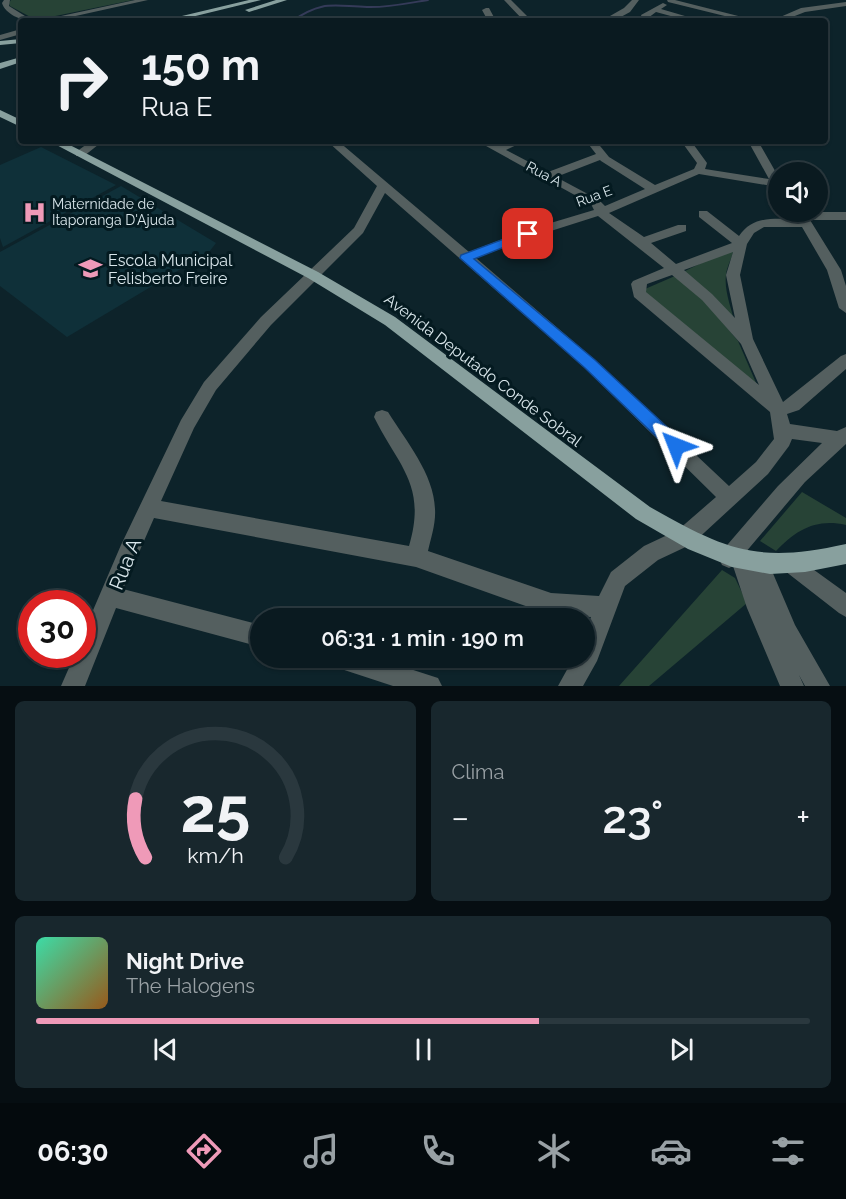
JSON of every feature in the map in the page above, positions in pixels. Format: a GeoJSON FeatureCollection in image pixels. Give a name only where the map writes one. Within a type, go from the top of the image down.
{"type":"FeatureCollection","features":[{"type":"Feature","properties":{"kind":"main road"},"geometry":{"type":"LineString","coordinates":[[178,18],[258,0]]}},
{"type":"Feature","properties":{"kind":"main road"},"geometry":{"type":"LineString","coordinates":[[211,18],[284,0]]}},
{"type":"Feature","properties":{"kind":"main road"},"geometry":{"type":"LineString","coordinates":[[0,43],[18,41]]}},
{"type":"Feature","properties":{"kind":"main road"},"geometry":{"type":"LineString","coordinates":[[0,66],[18,60]]}},
{"type":"Feature","properties":{"kind":"main road"},"geometry":{"type":"LineString","coordinates":[[0,113],[18,122]]}},
{"type":"Feature","properties":{"kind":"main road","name":"Avenida Deputado Conde Sobral"},"geometry":{"type":"LineString","coordinates":[[60,144],[313,275],[390,321],[643,513],[685,537],[744,561]]}},
{"type":"Feature","properties":{"kind":"main road"},"geometry":{"type":"LineString","coordinates":[[744,561],[792,564],[846,554]]}},
{"type":"Feature","properties":{"kind":"street"},"geometry":{"type":"LineString","coordinates":[[7,0],[4,4],[24,18]]}},
{"type":"Feature","properties":{"kind":"street"},"geometry":{"type":"LineString","coordinates":[[56,18],[142,0]]}},
{"type":"Feature","properties":{"kind":"street"},"geometry":{"type":"LineString","coordinates":[[507,0],[525,18]]}},
{"type":"Feature","properties":{"kind":"street"},"geometry":{"type":"LineString","coordinates":[[613,18],[625,12],[636,0]]}},
{"type":"Feature","properties":{"kind":"street"},"geometry":{"type":"LineString","coordinates":[[647,18],[670,0],[742,18]]}},
{"type":"Feature","properties":{"kind":"street"},"geometry":{"type":"LineString","coordinates":[[783,18],[804,10],[846,4]]}},
{"type":"Feature","properties":{"kind":"street"},"geometry":{"type":"LineString","coordinates":[[486,10],[490,18]]}},
{"type":"Feature","properties":{"kind":"street"},"geometry":{"type":"LineString","coordinates":[[655,10],[686,18]]}},
{"type":"Feature","properties":{"kind":"street"},"geometry":{"type":"LineString","coordinates":[[9,18],[18,15]]}},
{"type":"Feature","properties":{"kind":"street"},"geometry":{"type":"LineString","coordinates":[[0,38],[18,33]]}},
{"type":"Feature","properties":{"kind":"street"},"geometry":{"type":"LineString","coordinates":[[80,154],[94,144]]}},
{"type":"Feature","properties":{"kind":"street"},"geometry":{"type":"LineString","coordinates":[[335,144],[598,371],[729,498]]}},
{"type":"Feature","properties":{"kind":"street","name":"Rua A"},"geometry":{"type":"LineString","coordinates":[[488,144],[595,202],[600,207],[600,212],[642,242],[707,297],[747,341]]}},
{"type":"Feature","properties":{"kind":"street"},"geometry":{"type":"LineString","coordinates":[[498,149],[512,144]]}},
{"type":"Feature","properties":{"kind":"street"},"geometry":{"type":"LineString","coordinates":[[593,144],[602,155],[652,188]]}},
{"type":"Feature","properties":{"kind":"street"},"geometry":{"type":"LineString","coordinates":[[688,144],[702,163],[698,171],[768,182]]}},
{"type":"Feature","properties":{"kind":"street"},"geometry":{"type":"LineString","coordinates":[[754,144],[768,169]]}},
{"type":"Feature","properties":{"kind":"street"},"geometry":{"type":"LineString","coordinates":[[548,176],[602,155]]}},
{"type":"Feature","properties":{"kind":"street","name":"Rua E"},"geometry":{"type":"LineString","coordinates":[[465,258],[528,234],[600,212],[652,188],[698,171]]}},
{"type":"Feature","properties":{"kind":"street","name":"Rua A"},"geometry":{"type":"LineString","coordinates":[[73,686],[112,596],[128,552],[187,425],[210,386],[266,321],[359,230],[383,186]]}},
{"type":"Feature","properties":{"kind":"street"},"geometry":{"type":"LineString","coordinates":[[703,214],[741,244]]}},
{"type":"Feature","properties":{"kind":"street"},"geometry":{"type":"LineString","coordinates":[[828,216],[846,216]]}},
{"type":"Feature","properties":{"kind":"street"},"geometry":{"type":"LineString","coordinates":[[570,686],[589,653],[605,607],[618,579],[651,553],[685,537],[773,456],[783,441],[778,410],[747,341],[733,275],[741,244],[749,231],[761,224],[773,222]]}},
{"type":"Feature","properties":{"kind":"street"},"geometry":{"type":"LineString","coordinates":[[805,222],[834,270],[846,308]]}},
{"type":"Feature","properties":{"kind":"street"},"geometry":{"type":"LineString","coordinates":[[642,242],[682,228]]}},
{"type":"Feature","properties":{"kind":"street"},"geometry":{"type":"LineString","coordinates":[[741,244],[642,281],[638,284],[639,294],[778,410]]}},
{"type":"Feature","properties":{"kind":"street"},"geometry":{"type":"LineString","coordinates":[[778,410],[793,405],[846,360]]}},
{"type":"Feature","properties":{"kind":"street"},"geometry":{"type":"LineString","coordinates":[[382,417],[417,478],[424,495],[425,518],[416,556]]}},
{"type":"Feature","properties":{"kind":"street"},"geometry":{"type":"LineString","coordinates":[[783,430],[842,436]]}},
{"type":"Feature","properties":{"kind":"street"},"geometry":{"type":"LineString","coordinates":[[792,686],[758,608],[744,561],[765,515],[842,436]]}},
{"type":"Feature","properties":{"kind":"street"},"geometry":{"type":"LineString","coordinates":[[149,508],[416,556],[551,604],[605,607]]}},
{"type":"Feature","properties":{"kind":"street"},"geometry":{"type":"LineString","coordinates":[[744,561],[818,686]]}},
{"type":"Feature","properties":{"kind":"street"},"geometry":{"type":"LineString","coordinates":[[792,564],[846,606]]}},
{"type":"Feature","properties":{"kind":"street"},"geometry":{"type":"LineString","coordinates":[[112,596],[250,633]]}},
{"type":"Feature","properties":{"kind":"street"},"geometry":{"type":"LineString","coordinates":[[372,668],[430,686]]}},
{"type":"Feature","properties":{"kind":"shaded area","name":"Maternidade de Itaporanga D'Ajuda"},"geometry":{"type":"Polygon","coordinates":[[[41,147],[116,185],[3,247],[0,238],[0,165],[41,147]]]}},
{"type":"Feature","properties":{"kind":"shaded area","name":"Escola Municipal Felisberto Freire"},"geometry":{"type":"Polygon","coordinates":[[[121,186],[216,243],[209,252],[67,337],[0,286],[0,252],[121,186]]]}},
{"type":"Feature","properties":{"kind":"green space"},"geometry":{"type":"Polygon","coordinates":[[[11,0],[133,0],[46,18],[32,18],[10,6],[11,0]]]}},
{"type":"Feature","properties":{"kind":"green space"},"geometry":{"type":"Polygon","coordinates":[[[734,247],[727,271],[726,287],[735,323],[683,272],[734,247]]]}},
{"type":"Feature","properties":{"kind":"green space"},"geometry":{"type":"Polygon","coordinates":[[[675,276],[704,300],[738,341],[760,392],[647,297],[645,289],[675,276]]]}},
{"type":"Feature","properties":{"kind":"green space"},"geometry":{"type":"Polygon","coordinates":[[[802,492],[846,518],[846,525],[825,523],[807,528],[791,537],[776,551],[760,541],[802,492]]]}},
{"type":"Feature","properties":{"kind":"green space"},"geometry":{"type":"Polygon","coordinates":[[[722,570],[735,578],[747,603],[649,686],[619,686],[722,570]]]}},
{"type":"Feature","properties":{"kind":"waterway"},"geometry":{"type":"LineString","coordinates":[[297,18],[320,7],[336,5],[382,7],[428,0]]}},
{"type":"Feature","properties":{"kind":"place","name":"Maternidade de Itaporanga D'Ajuda"},"geometry":{"type":"Point","coordinates":[34,212]}},
{"type":"Feature","properties":{"kind":"place","name":"Escola Municipal Felisberto Freire"},"geometry":{"type":"Point","coordinates":[90,269]}},
{"type":"Feature","properties":{"kind":"route"},"geometry":{"type":"LineString","coordinates":[[528,234],[465,258],[590,364],[676,446]]}}]}
